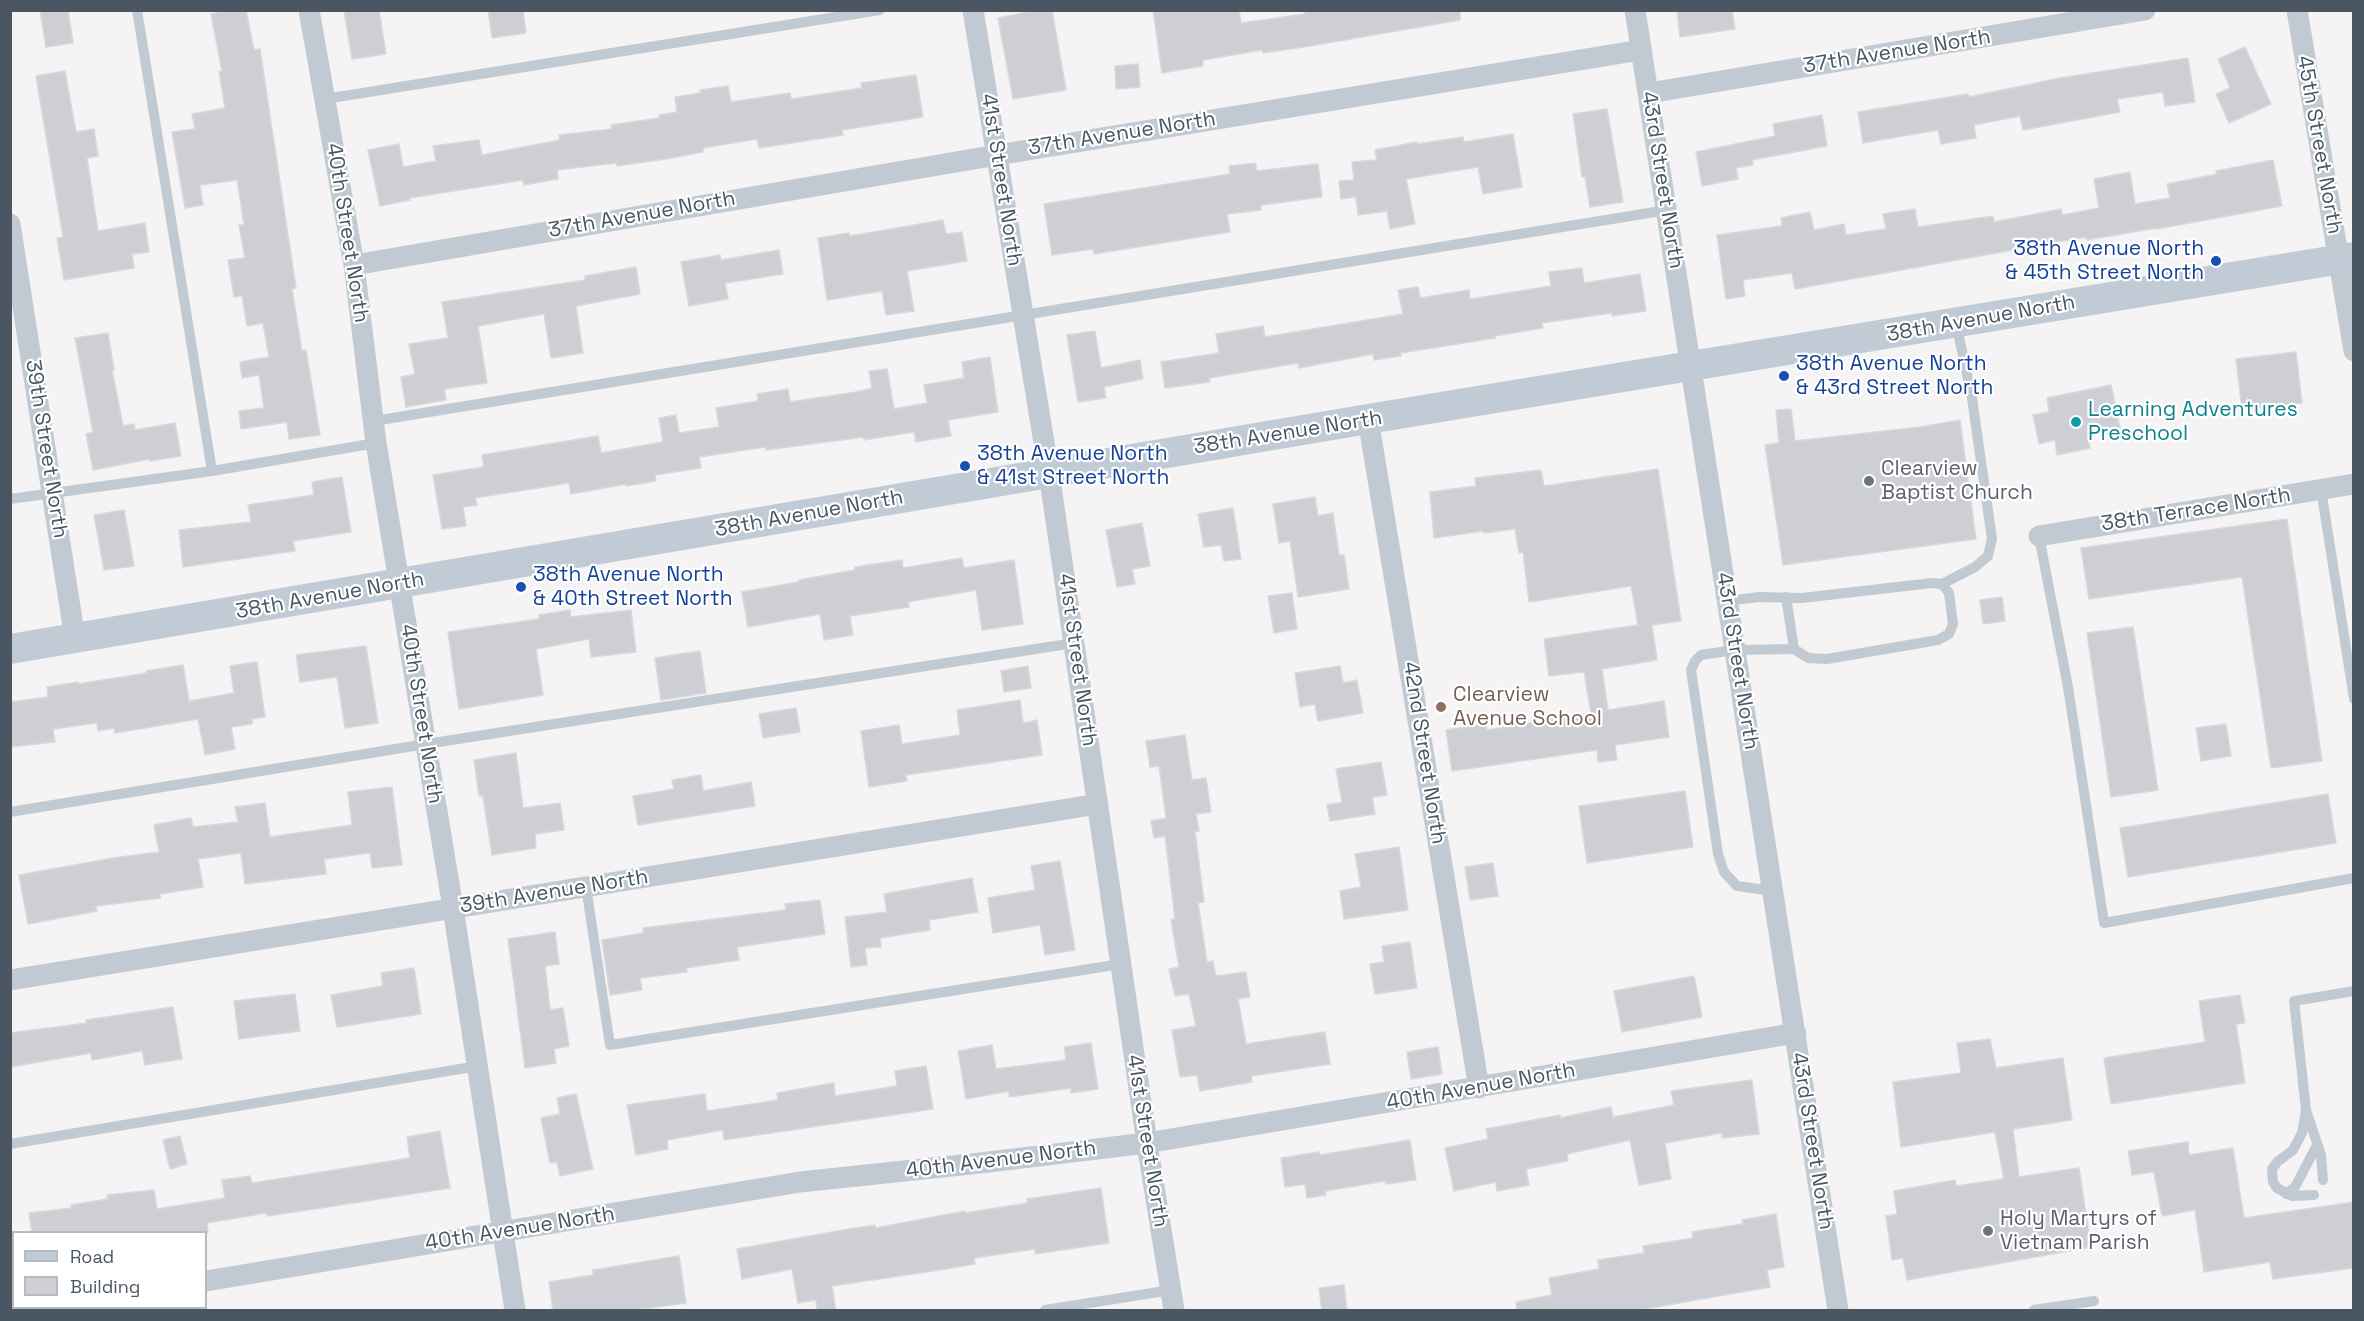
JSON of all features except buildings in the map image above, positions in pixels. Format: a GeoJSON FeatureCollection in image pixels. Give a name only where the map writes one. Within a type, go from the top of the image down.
{"type":"FeatureCollection","features":[{"type":"Feature","properties":{"kind":"main road","name":"38th Avenue North"},"geometry":{"type":"LineString","coordinates":[[10,649],[1368,419],[1690,368],[2346,258]]}},
{"type":"Feature","properties":{"kind":"street","name":"40th Street North"},"geometry":{"type":"LineString","coordinates":[[309,10],[354,265],[376,443],[453,908],[515,1311]]}},
{"type":"Feature","properties":{"kind":"street","name":"41st Street North"},"geometry":{"type":"LineString","coordinates":[[973,10],[1049,473],[1147,1143],[1174,1311]]}},
{"type":"Feature","properties":{"kind":"street","name":"43rd Street North"},"geometry":{"type":"LineString","coordinates":[[1635,10],[1838,1311]]}},
{"type":"Feature","properties":{"kind":"street","name":"37th Avenue North"},"geometry":{"type":"LineString","coordinates":[[1649,93],[2145,10]]}},
{"type":"Feature","properties":{"kind":"street","name":"45th Street North"},"geometry":{"type":"LineString","coordinates":[[2297,10],[2346,258],[2353,345]]}},
{"type":"Feature","properties":{"kind":"street","name":"37th Avenue North"},"geometry":{"type":"LineString","coordinates":[[354,265],[997,154],[1641,50]]}},
{"type":"Feature","properties":{"kind":"street","name":"39th Street North"},"geometry":{"type":"LineString","coordinates":[[10,224],[75,639]]}},
{"type":"Feature","properties":{"kind":"street","name":"42nd Street North"},"geometry":{"type":"LineString","coordinates":[[1368,419],[1479,1088]]}},
{"type":"Feature","properties":{"kind":"street","name":"38th Terrace North"},"geometry":{"type":"LineString","coordinates":[[2039,536],[2354,484]]}},
{"type":"Feature","properties":{"kind":"street","name":"39th Avenue North"},"geometry":{"type":"LineString","coordinates":[[10,980],[1098,804]]}},
{"type":"Feature","properties":{"kind":"street","name":"40th Avenue North"},"geometry":{"type":"LineString","coordinates":[[207,1281],[800,1182],[980,1164],[1147,1143],[1796,1032]]}},
{"type":"Feature","properties":{"kind":"lane"},"geometry":{"type":"LineString","coordinates":[[137,10],[212,471]]}},
{"type":"Feature","properties":{"kind":"lane"},"geometry":{"type":"LineString","coordinates":[[325,99],[880,10]]}},
{"type":"Feature","properties":{"kind":"lane"},"geometry":{"type":"LineString","coordinates":[[374,421],[1023,313],[1667,210]]}},
{"type":"Feature","properties":{"kind":"lane"},"geometry":{"type":"LineString","coordinates":[[1727,601],[1760,597],[1802,598],[1932,583],[1942,584],[1975,567],[1988,556],[1992,539],[1972,398],[1956,323]]}},
{"type":"Feature","properties":{"kind":"lane"},"geometry":{"type":"LineString","coordinates":[[10,499],[212,471],[376,443]]}},
{"type":"Feature","properties":{"kind":"lane"},"geometry":{"type":"LineString","coordinates":[[2321,489],[2354,699]]}},
{"type":"Feature","properties":{"kind":"lane"},"geometry":{"type":"LineString","coordinates":[[2039,536],[2068,687],[2104,923],[2354,878]]}},
{"type":"Feature","properties":{"kind":"lane"},"geometry":{"type":"LineString","coordinates":[[1773,891],[1737,886],[1724,872],[1718,854],[1691,670],[1695,661],[1701,655],[1734,650],[1794,649],[1808,658],[1827,659],[1938,640],[1949,634],[1953,624],[1949,593],[1942,584]]}},
{"type":"Feature","properties":{"kind":"lane"},"geometry":{"type":"LineString","coordinates":[[1786,597],[1794,649]]}},
{"type":"Feature","properties":{"kind":"lane"},"geometry":{"type":"LineString","coordinates":[[10,812],[426,744],[1074,643]]}},
{"type":"Feature","properties":{"kind":"lane"},"geometry":{"type":"LineString","coordinates":[[586,887],[610,1045],[1121,964]]}},
{"type":"Feature","properties":{"kind":"lane"},"geometry":{"type":"LineString","coordinates":[[2323,1180],[2323,1168],[2306,1110],[2294,1001],[2354,991]]}},
{"type":"Feature","properties":{"kind":"lane"},"geometry":{"type":"LineString","coordinates":[[10,1144],[478,1066]]}},
{"type":"Feature","properties":{"kind":"lane"},"geometry":{"type":"LineString","coordinates":[[2306,1110],[2302,1133],[2293,1150],[2277,1162],[2272,1169],[2273,1182],[2286,1194],[2302,1197],[2314,1195]]}},
{"type":"Feature","properties":{"kind":"lane"},"geometry":{"type":"LineString","coordinates":[[2286,1194],[2295,1186],[2317,1145]]}},
{"type":"Feature","properties":{"kind":"lane"},"geometry":{"type":"LineString","coordinates":[[1045,1311],[1170,1290]]}},
{"type":"Feature","properties":{"kind":"lane"},"geometry":{"type":"LineString","coordinates":[[2034,1311],[2094,1301]]}},
{"type":"Feature","properties":{"kind":"place","name":"38th Avenue North & 45th Street North"},"geometry":{"type":"Point","coordinates":[2216,261]}},
{"type":"Feature","properties":{"kind":"place","name":"38th Avenue North & 43rd Street North"},"geometry":{"type":"Point","coordinates":[1784,376]}},
{"type":"Feature","properties":{"kind":"place","name":"Learning Adventures Preschool"},"geometry":{"type":"Point","coordinates":[2076,422]}},
{"type":"Feature","properties":{"kind":"place","name":"38th Avenue North & 41st Street North"},"geometry":{"type":"Point","coordinates":[965,466]}},
{"type":"Feature","properties":{"kind":"place","name":"Clearview Baptist Church"},"geometry":{"type":"Point","coordinates":[1869,481]}},
{"type":"Feature","properties":{"kind":"place","name":"38th Avenue North & 40th Street North"},"geometry":{"type":"Point","coordinates":[521,587]}},
{"type":"Feature","properties":{"kind":"place","name":"Clearview Avenue School"},"geometry":{"type":"Point","coordinates":[1441,707]}},
{"type":"Feature","properties":{"kind":"place","name":"Holy Martyrs of Vietnam Parish"},"geometry":{"type":"Point","coordinates":[1988,1231]}}]}
